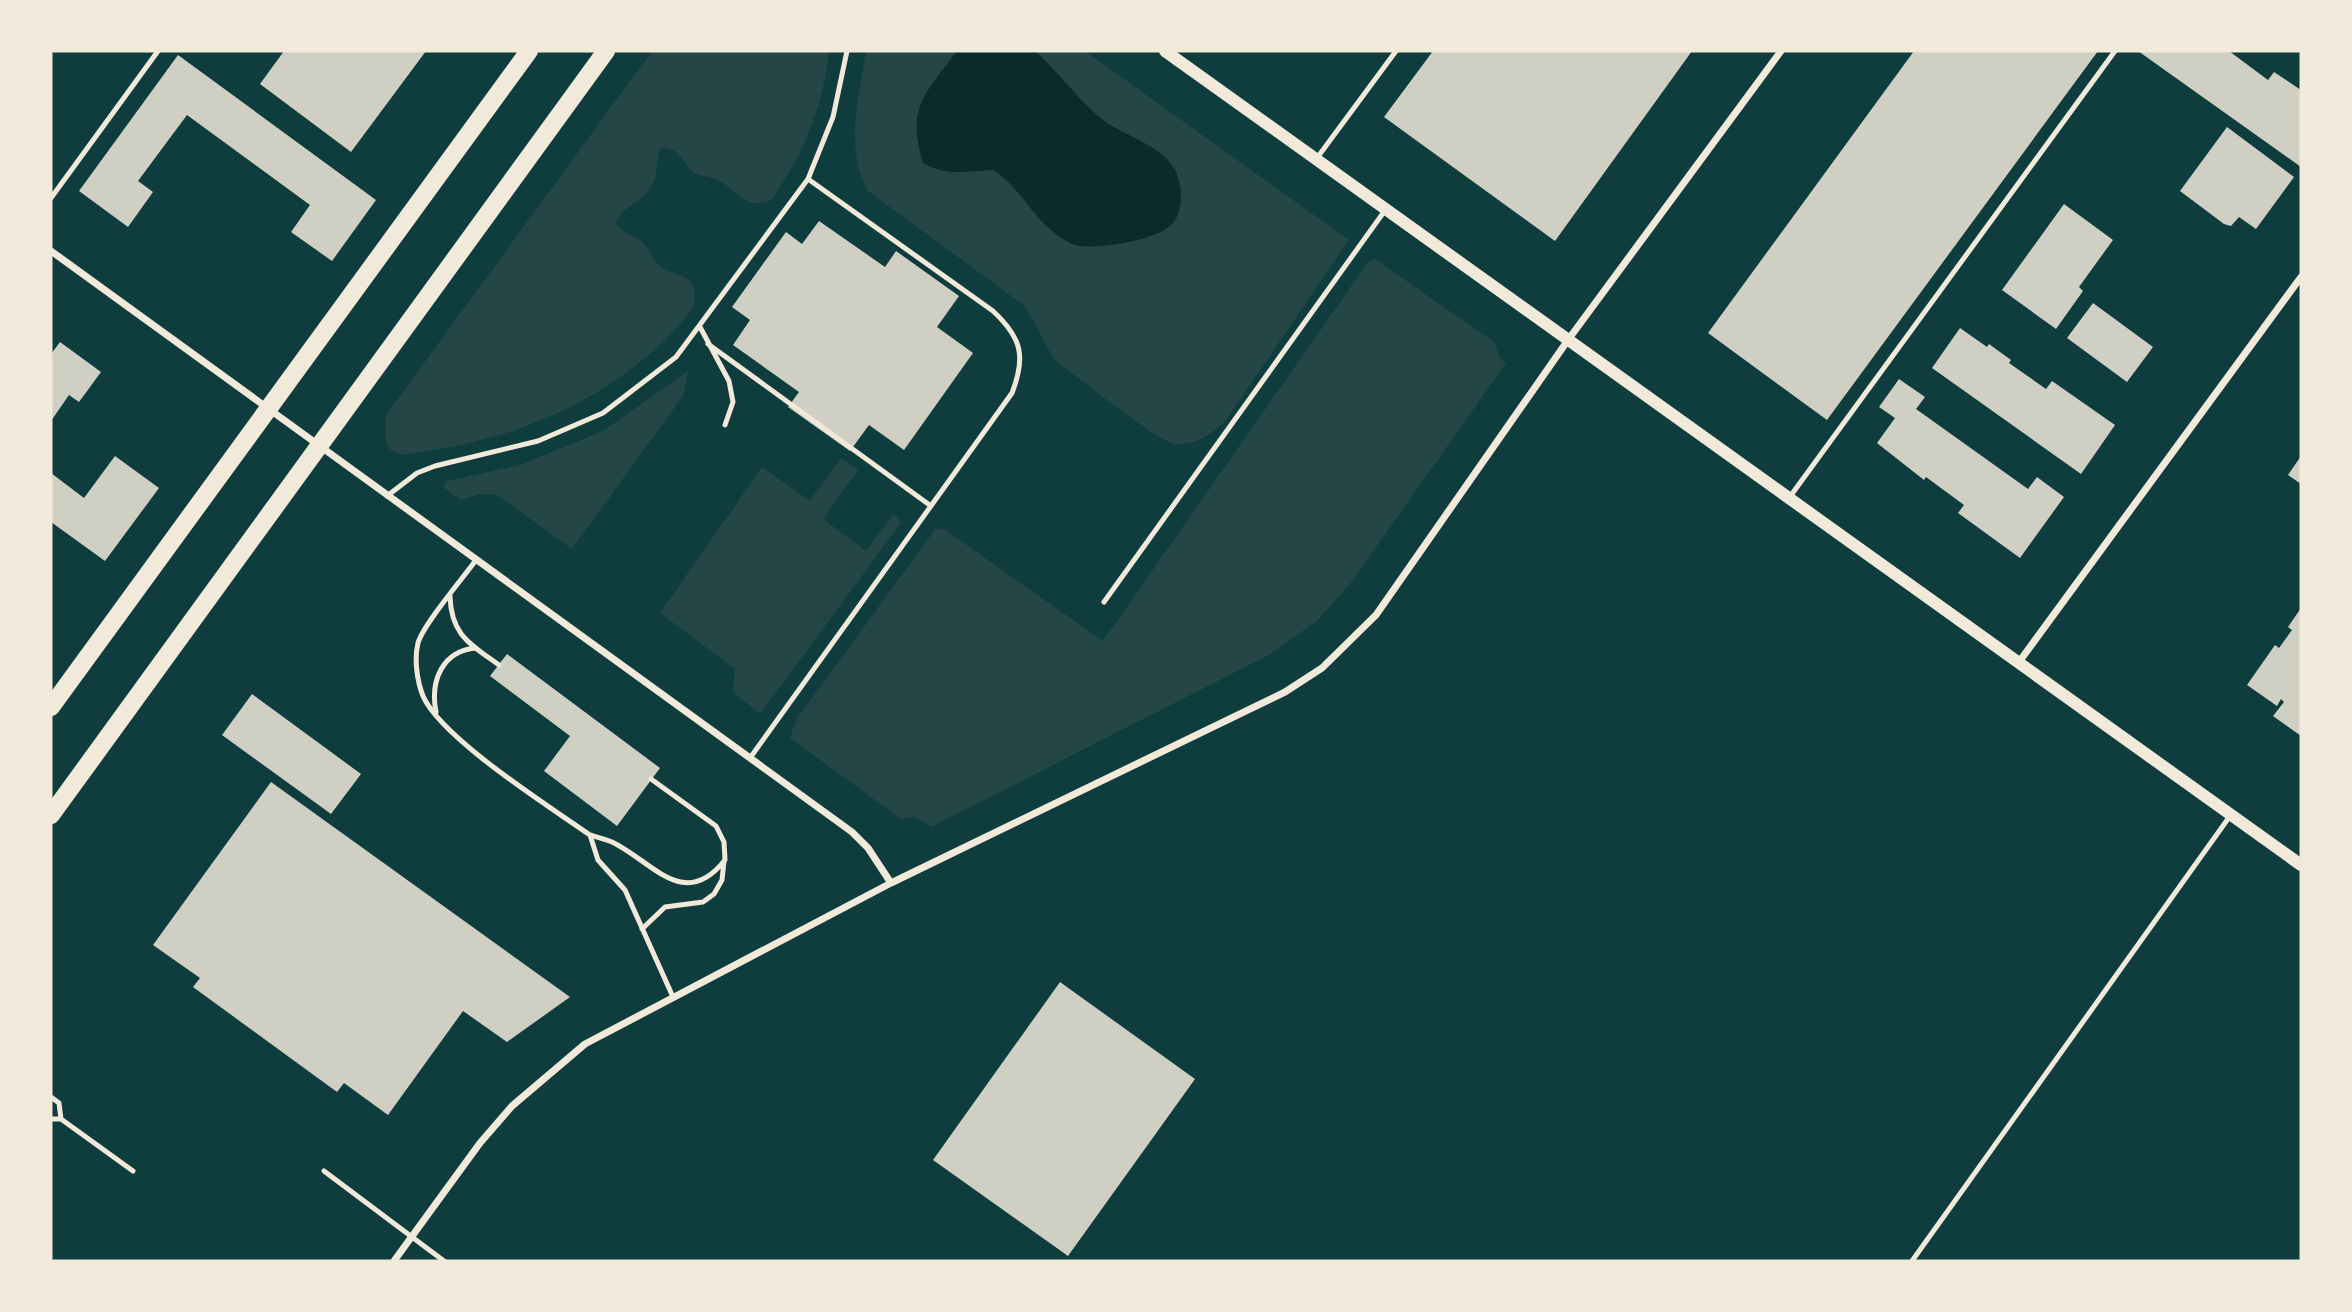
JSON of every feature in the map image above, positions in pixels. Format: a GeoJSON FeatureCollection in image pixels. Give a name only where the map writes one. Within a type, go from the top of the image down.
{"type":"FeatureCollection","features":[{"type":"Feature","properties":{"kind":"main road"},"geometry":{"type":"LineString","coordinates":[[51,707],[529,51]]}},
{"type":"Feature","properties":{"kind":"main road"},"geometry":{"type":"LineString","coordinates":[[51,815],[606,51]]}},
{"type":"Feature","properties":{"kind":"street"},"geometry":{"type":"LineString","coordinates":[[1165,51],[2301,865]]}},
{"type":"Feature","properties":{"kind":"street"},"geometry":{"type":"LineString","coordinates":[[394,1261],[480,1143],[512,1106],[546,1074],[585,1044],[891,883],[1285,692],[1322,668],[1376,615],[1569,340],[1781,51]]}},
{"type":"Feature","properties":{"kind":"street"},"geometry":{"type":"LineString","coordinates":[[51,251],[852,832],[868,848],[891,883]]}},
{"type":"Feature","properties":{"kind":"street"},"geometry":{"type":"LineString","coordinates":[[2019,662],[2301,277]]}},
{"type":"Feature","properties":{"kind":"lane"},"geometry":{"type":"LineString","coordinates":[[51,198],[158,51]]}},
{"type":"Feature","properties":{"kind":"lane"},"geometry":{"type":"LineString","coordinates":[[387,496],[417,473],[435,466],[538,441],[603,412],[676,357],[807,179],[833,117],[847,51]]}},
{"type":"Feature","properties":{"kind":"lane"},"geometry":{"type":"LineString","coordinates":[[1316,159],[1396,51]]}},
{"type":"Feature","properties":{"kind":"lane"},"geometry":{"type":"LineString","coordinates":[[1789,498],[2115,51]]}},
{"type":"Feature","properties":{"kind":"lane"},"geometry":{"type":"LineString","coordinates":[[750,758],[1012,393],[1022,369],[1011,328],[807,179]]}},
{"type":"Feature","properties":{"kind":"lane"},"geometry":{"type":"LineString","coordinates":[[1104,602],[1386,209]]}},
{"type":"Feature","properties":{"kind":"lane"},"geometry":{"type":"LineString","coordinates":[[700,327],[729,381],[733,402],[725,425]]}},
{"type":"Feature","properties":{"kind":"lane"},"geometry":{"type":"LineString","coordinates":[[708,344],[932,506]]}},
{"type":"Feature","properties":{"kind":"lane"},"geometry":{"type":"LineString","coordinates":[[476,560],[419,641],[416,666],[424,696],[436,714],[475,752],[590,835],[612,842],[660,875],[681,882],[697,883],[713,874],[725,860]]}},
{"type":"Feature","properties":{"kind":"lane"},"geometry":{"type":"LineString","coordinates":[[450,596],[450,616],[457,631],[499,665]]}},
{"type":"Feature","properties":{"kind":"lane"},"geometry":{"type":"LineString","coordinates":[[436,714],[433,694],[437,675],[447,660],[462,649],[476,648]]}},
{"type":"Feature","properties":{"kind":"lane"},"geometry":{"type":"LineString","coordinates":[[642,929],[664,907],[703,902],[714,894],[722,880],[725,860],[724,842],[716,826],[651,779]]}},
{"type":"Feature","properties":{"kind":"lane"},"geometry":{"type":"LineString","coordinates":[[1912,1261],[2230,816]]}},
{"type":"Feature","properties":{"kind":"lane"},"geometry":{"type":"LineString","coordinates":[[590,835],[598,860],[625,890],[673,997]]}},
{"type":"Feature","properties":{"kind":"lane"},"geometry":{"type":"LineString","coordinates":[[51,1097],[59,1103],[61,1119]]}},
{"type":"Feature","properties":{"kind":"lane"},"geometry":{"type":"LineString","coordinates":[[51,1119],[61,1119],[133,1171]]}},
{"type":"Feature","properties":{"kind":"lane"},"geometry":{"type":"LineString","coordinates":[[324,1171],[444,1261]]}},
{"type":"Feature","properties":{"kind":"shaded area"},"geometry":{"type":"Polygon","coordinates":[[[652,51],[829,51],[817,111],[783,183],[771,200],[762,203],[748,201],[718,180],[695,173],[677,153],[663,148],[659,151],[656,175],[650,189],[621,214],[616,223],[641,241],[660,266],[691,282],[695,294],[694,305],[680,325],[620,377],[562,411],[499,435],[466,444],[411,454],[400,454],[391,450],[385,439],[386,415],[652,51]]]}},
{"type":"Feature","properties":{"kind":"shaded area"},"geometry":{"type":"Polygon","coordinates":[[[866,51],[1085,51],[1349,240],[1226,420],[1203,438],[1174,444],[1135,420],[1057,362],[1022,304],[868,191],[861,175],[855,140],[857,104],[866,51]]]}},
{"type":"Feature","properties":{"kind":"shaded area"},"geometry":{"type":"Polygon","coordinates":[[[957,51],[1035,51],[1097,115],[1155,149],[1171,163],[1181,194],[1180,209],[1174,222],[1161,232],[1121,244],[1079,246],[1057,235],[994,170],[949,172],[923,163],[918,144],[918,114],[928,91],[957,51]]]}},
{"type":"Feature","properties":{"kind":"shaded area"},"geometry":{"type":"Polygon","coordinates":[[[1375,259],[1494,342],[1500,358],[1506,363],[1350,584],[1317,621],[1267,656],[931,827],[915,817],[901,819],[790,738],[796,720],[936,528],[944,529],[1103,641],[1368,262],[1375,259]]]}},
{"type":"Feature","properties":{"kind":"shaded area"},"geometry":{"type":"Polygon","coordinates":[[[688,371],[683,396],[572,549],[497,495],[479,494],[461,500],[443,487],[447,481],[520,465],[603,431],[688,371]]]}},
{"type":"Feature","properties":{"kind":"shaded area"},"geometry":{"type":"Polygon","coordinates":[[[841,458],[858,470],[823,519],[866,551],[894,514],[901,523],[760,714],[733,692],[735,669],[660,613],[762,467],[810,501],[841,458]]]}},
{"type":"Feature","properties":{"kind":"building"},"geometry":{"type":"Polygon","coordinates":[[[284,51],[426,51],[351,152],[260,84],[284,51]]]}},
{"type":"Feature","properties":{"kind":"building"},"geometry":{"type":"Polygon","coordinates":[[[1433,51],[1692,51],[1555,241],[1384,117],[1433,51]]]}},
{"type":"Feature","properties":{"kind":"building"},"geometry":{"type":"Polygon","coordinates":[[[1914,51],[2098,51],[1827,420],[1708,333],[1914,51]]]}},
{"type":"Feature","properties":{"kind":"building"},"geometry":{"type":"Polygon","coordinates":[[[2138,51],[2229,51],[2268,80],[2274,72],[2301,90],[2301,167],[2138,51]]]}},
{"type":"Feature","properties":{"kind":"building"},"geometry":{"type":"Polygon","coordinates":[[[178,55],[376,200],[332,261],[291,232],[310,205],[187,115],[138,181],[153,192],[128,227],[79,191],[178,55]]]}},
{"type":"Feature","properties":{"kind":"building"},"geometry":{"type":"Polygon","coordinates":[[[2227,127],[2294,177],[2256,229],[2239,217],[2231,226],[2224,224],[2180,191],[2227,127]]]}},
{"type":"Feature","properties":{"kind":"building"},"geometry":{"type":"Polygon","coordinates":[[[2064,204],[2113,240],[2079,287],[2083,291],[2056,329],[2002,290],[2064,204]]]}},
{"type":"Feature","properties":{"kind":"building"},"geometry":{"type":"Polygon","coordinates":[[[819,221],[885,267],[896,251],[959,296],[937,327],[973,353],[904,450],[869,425],[850,451],[788,407],[799,392],[733,345],[750,320],[732,307],[786,232],[802,244],[819,221]]]}},
{"type":"Feature","properties":{"kind":"building"},"geometry":{"type":"Polygon","coordinates":[[[2093,303],[2153,347],[2127,382],[2067,338],[2093,303]]]}},
{"type":"Feature","properties":{"kind":"building"},"geometry":{"type":"Polygon","coordinates":[[[1960,328],[1987,347],[1989,344],[2011,360],[2009,363],[2046,389],[2052,381],[2115,425],[2081,474],[1932,368],[1960,328]]]}},
{"type":"Feature","properties":{"kind":"building"},"geometry":{"type":"Polygon","coordinates":[[[60,342],[101,372],[79,402],[69,395],[51,421],[51,354],[60,342]]]}},
{"type":"Feature","properties":{"kind":"building"},"geometry":{"type":"Polygon","coordinates":[[[1899,379],[1925,397],[1916,409],[2028,489],[2037,477],[2064,497],[2020,558],[1958,513],[1964,505],[1926,477],[1924,480],[1877,443],[1895,418],[1879,407],[1899,379]]]}},
{"type":"Feature","properties":{"kind":"building"},"geometry":{"type":"Polygon","coordinates":[[[115,456],[159,488],[105,561],[51,522],[51,473],[84,498],[115,456]]]}},
{"type":"Feature","properties":{"kind":"building"},"geometry":{"type":"Polygon","coordinates":[[[2301,456],[2301,484],[2288,475],[2301,456]]]}},
{"type":"Feature","properties":{"kind":"building"},"geometry":{"type":"Polygon","coordinates":[[[2301,608],[2301,736],[2273,716],[2284,702],[2281,699],[2277,706],[2247,685],[2275,645],[2279,648],[2292,630],[2288,627],[2301,608]]]}},
{"type":"Feature","properties":{"kind":"building"},"geometry":{"type":"Polygon","coordinates":[[[507,654],[660,768],[617,826],[544,771],[570,736],[490,676],[507,654]]]}},
{"type":"Feature","properties":{"kind":"building"},"geometry":{"type":"Polygon","coordinates":[[[252,694],[361,774],[331,814],[222,735],[252,694]]]}},
{"type":"Feature","properties":{"kind":"building"},"geometry":{"type":"Polygon","coordinates":[[[271,782],[570,997],[507,1042],[463,1011],[388,1115],[344,1083],[337,1092],[193,987],[200,978],[153,945],[271,782]]]}},
{"type":"Feature","properties":{"kind":"building"},"geometry":{"type":"Polygon","coordinates":[[[1060,982],[1195,1079],[1068,1256],[933,1160],[1060,982]]]}}]}
